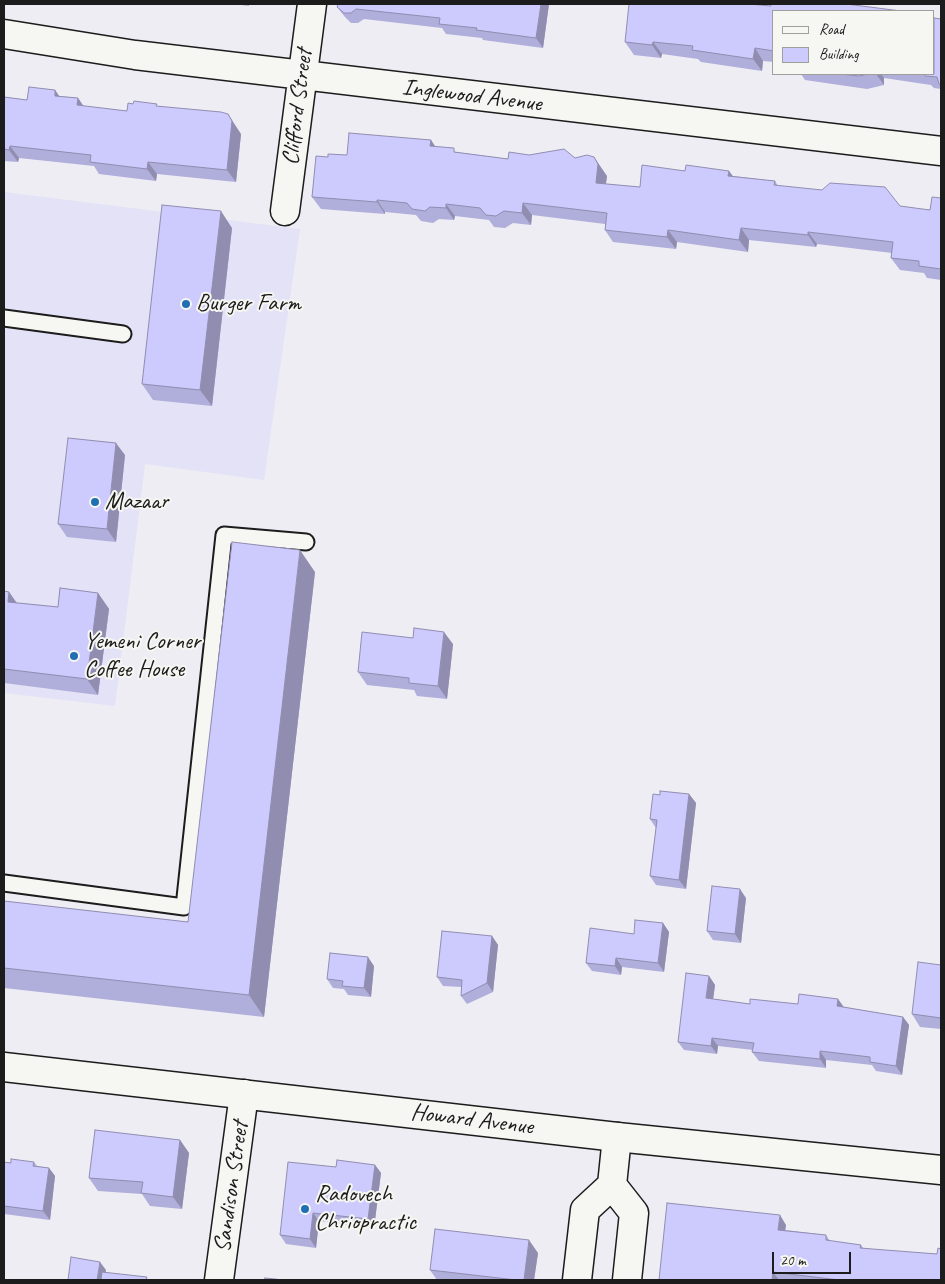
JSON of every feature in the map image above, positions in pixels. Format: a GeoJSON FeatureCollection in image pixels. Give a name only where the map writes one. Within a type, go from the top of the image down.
{"type":"FeatureCollection","features":[{"type":"Feature","properties":{"kind":"street","name":"Clifford Street"},"geometry":{"type":"LineString","coordinates":[[285,211],[312,4]]}},
{"type":"Feature","properties":{"kind":"street","name":"Inglewood Avenue"},"geometry":{"type":"LineString","coordinates":[[4,34],[135,55],[302,76],[941,151]]}},
{"type":"Feature","properties":{"kind":"street","name":"Howard Avenue"},"geometry":{"type":"LineString","coordinates":[[4,1067],[616,1137],[941,1170]]}},
{"type":"Feature","properties":{"kind":"street","name":"Sandison Street"},"geometry":{"type":"LineString","coordinates":[[219,1280],[244,1094]]}},
{"type":"Feature","properties":{"kind":"street"},"geometry":{"type":"LineString","coordinates":[[577,1280],[585,1210],[612,1185],[616,1137]]}},
{"type":"Feature","properties":{"kind":"street"},"geometry":{"type":"LineString","coordinates":[[612,1185],[634,1213],[626,1280]]}},
{"type":"Feature","properties":{"kind":"lane"},"geometry":{"type":"LineString","coordinates":[[4,318],[123,334]]}},
{"type":"Feature","properties":{"kind":"lane"},"geometry":{"type":"LineString","coordinates":[[4,883],[184,907],[224,535],[306,542]]}},
{"type":"Feature","properties":{"kind":"shaded area"},"geometry":{"type":"Polygon","coordinates":[[[4,192],[300,229],[264,480],[145,464],[115,706],[4,693],[4,192]]]}},
{"type":"Feature","properties":{"kind":"building"},"geometry":{"type":"Polygon","coordinates":[[[338,4],[541,4],[536,38],[439,24],[440,18],[356,9],[351,13],[344,13],[337,7],[338,4]]]}},
{"type":"Feature","properties":{"kind":"building"},"geometry":{"type":"Polygon","coordinates":[[[629,4],[749,4],[771,6],[771,4],[846,4],[893,10],[772,10],[772,51],[755,48],[753,59],[692,50],[693,46],[653,42],[652,45],[625,42],[629,4]]]}},
{"type":"Feature","properties":{"kind":"building"},"geometry":{"type":"Polygon","coordinates":[[[935,18],[941,19],[941,85],[937,77],[925,76],[935,75],[935,18]]]}},
{"type":"Feature","properties":{"kind":"building"},"geometry":{"type":"Polygon","coordinates":[[[29,87],[55,90],[55,96],[78,98],[77,105],[127,111],[128,103],[133,104],[134,101],[157,104],[156,106],[228,114],[232,121],[227,170],[148,162],[147,169],[90,162],[91,155],[10,146],[9,150],[4,149],[4,97],[27,100],[29,87]]]}},
{"type":"Feature","properties":{"kind":"building"},"geometry":{"type":"Polygon","coordinates":[[[349,133],[431,140],[430,146],[454,148],[454,152],[508,159],[509,152],[529,155],[564,149],[575,158],[587,155],[594,157],[598,164],[596,183],[640,187],[642,165],[685,171],[686,165],[729,171],[728,176],[775,181],[774,185],[822,190],[830,183],[885,187],[900,206],[930,210],[932,197],[941,198],[941,269],[919,266],[919,261],[891,258],[893,242],[808,232],[808,235],[741,228],[739,240],[668,230],[667,237],[605,230],[607,213],[523,203],[522,213],[504,211],[496,216],[486,215],[480,208],[446,204],[446,208],[430,207],[425,211],[412,209],[407,203],[312,197],[316,156],[328,157],[328,154],[347,155],[349,133]]]}},
{"type":"Feature","properties":{"kind":"building"},"geometry":{"type":"Polygon","coordinates":[[[162,205],[221,211],[200,390],[142,384],[162,205]]]}},
{"type":"Feature","properties":{"kind":"building","name":"Mazaar"},"geometry":{"type":"Polygon","coordinates":[[[68,438],[116,443],[107,529],[58,524],[68,438]]]}},
{"type":"Feature","properties":{"kind":"building"},"geometry":{"type":"Polygon","coordinates":[[[232,542],[300,550],[249,995],[4,968],[4,901],[188,922],[232,542]]]}},
{"type":"Feature","properties":{"kind":"building"},"geometry":{"type":"Polygon","coordinates":[[[60,588],[98,593],[87,679],[4,669],[4,591],[9,592],[8,602],[58,607],[60,588]]]}},
{"type":"Feature","properties":{"kind":"building"},"geometry":{"type":"Polygon","coordinates":[[[414,628],[444,632],[438,686],[409,683],[409,678],[358,672],[362,632],[413,638],[414,628]]]}},
{"type":"Feature","properties":{"kind":"building"},"geometry":{"type":"Polygon","coordinates":[[[660,791],[689,794],[679,880],[650,876],[657,820],[650,819],[653,794],[660,795],[660,791]]]}},
{"type":"Feature","properties":{"kind":"building"},"geometry":{"type":"Polygon","coordinates":[[[712,886],[740,889],[735,934],[707,931],[712,886]]]}},
{"type":"Feature","properties":{"kind":"building"},"geometry":{"type":"Polygon","coordinates":[[[635,920],[663,923],[658,963],[616,958],[615,966],[586,963],[590,928],[634,934],[635,920]]]}},
{"type":"Feature","properties":{"kind":"building"},"geometry":{"type":"Polygon","coordinates":[[[442,931],[492,936],[487,983],[461,996],[462,980],[437,977],[442,931]]]}},
{"type":"Feature","properties":{"kind":"building"},"geometry":{"type":"Polygon","coordinates":[[[330,953],[368,957],[364,988],[342,986],[343,981],[327,979],[330,953]]]}},
{"type":"Feature","properties":{"kind":"building"},"geometry":{"type":"Polygon","coordinates":[[[918,962],[941,965],[941,1018],[912,1014],[918,962]]]}},
{"type":"Feature","properties":{"kind":"building"},"geometry":{"type":"Polygon","coordinates":[[[686,973],[709,976],[706,998],[750,1004],[750,999],[798,1004],[799,994],[838,999],[837,1006],[903,1017],[896,1066],[870,1062],[870,1057],[820,1051],[820,1059],[752,1052],[754,1043],[712,1038],[711,1046],[678,1042],[686,973]]]}},
{"type":"Feature","properties":{"kind":"building"},"geometry":{"type":"Polygon","coordinates":[[[95,1130],[180,1140],[173,1197],[141,1193],[143,1182],[89,1178],[95,1130]]]}},
{"type":"Feature","properties":{"kind":"building"},"geometry":{"type":"Polygon","coordinates":[[[11,1159],[34,1162],[33,1166],[49,1168],[43,1211],[4,1206],[4,1162],[11,1163],[11,1159]]]}},
{"type":"Feature","properties":{"kind":"building"},"geometry":{"type":"Polygon","coordinates":[[[337,1160],[375,1165],[368,1219],[313,1213],[310,1239],[280,1235],[288,1162],[336,1167],[337,1160]]]}},
{"type":"Feature","properties":{"kind":"building"},"geometry":{"type":"Polygon","coordinates":[[[667,1203],[780,1215],[778,1230],[826,1235],[826,1240],[861,1245],[860,1248],[937,1254],[938,1248],[941,1249],[941,1280],[839,1280],[773,1272],[772,1280],[659,1280],[667,1203]]]}},
{"type":"Feature","properties":{"kind":"building"},"geometry":{"type":"Polygon","coordinates":[[[435,1229],[529,1240],[524,1280],[430,1270],[435,1229]]]}},
{"type":"Feature","properties":{"kind":"building"},"geometry":{"type":"Polygon","coordinates":[[[71,1257],[100,1262],[97,1280],[68,1280],[71,1257]]]}},
{"type":"Feature","properties":{"kind":"building"},"geometry":{"type":"Polygon","coordinates":[[[102,1272],[147,1277],[146,1280],[101,1280],[102,1272]]]}},
{"type":"Feature","properties":{"kind":"building"},"geometry":{"type":"Polygon","coordinates":[[[265,1278],[284,1280],[264,1280],[265,1278]]]}},
{"type":"Feature","properties":{"kind":"place","name":"Burger Farm"},"geometry":{"type":"Point","coordinates":[186,304]}},
{"type":"Feature","properties":{"kind":"place","name":"Mazaar"},"geometry":{"type":"Point","coordinates":[95,502]}},
{"type":"Feature","properties":{"kind":"place","name":"Yemeni Corner Coffee House"},"geometry":{"type":"Point","coordinates":[74,656]}},
{"type":"Feature","properties":{"kind":"place","name":"Radovech Chriopractic"},"geometry":{"type":"Point","coordinates":[305,1209]}}]}
